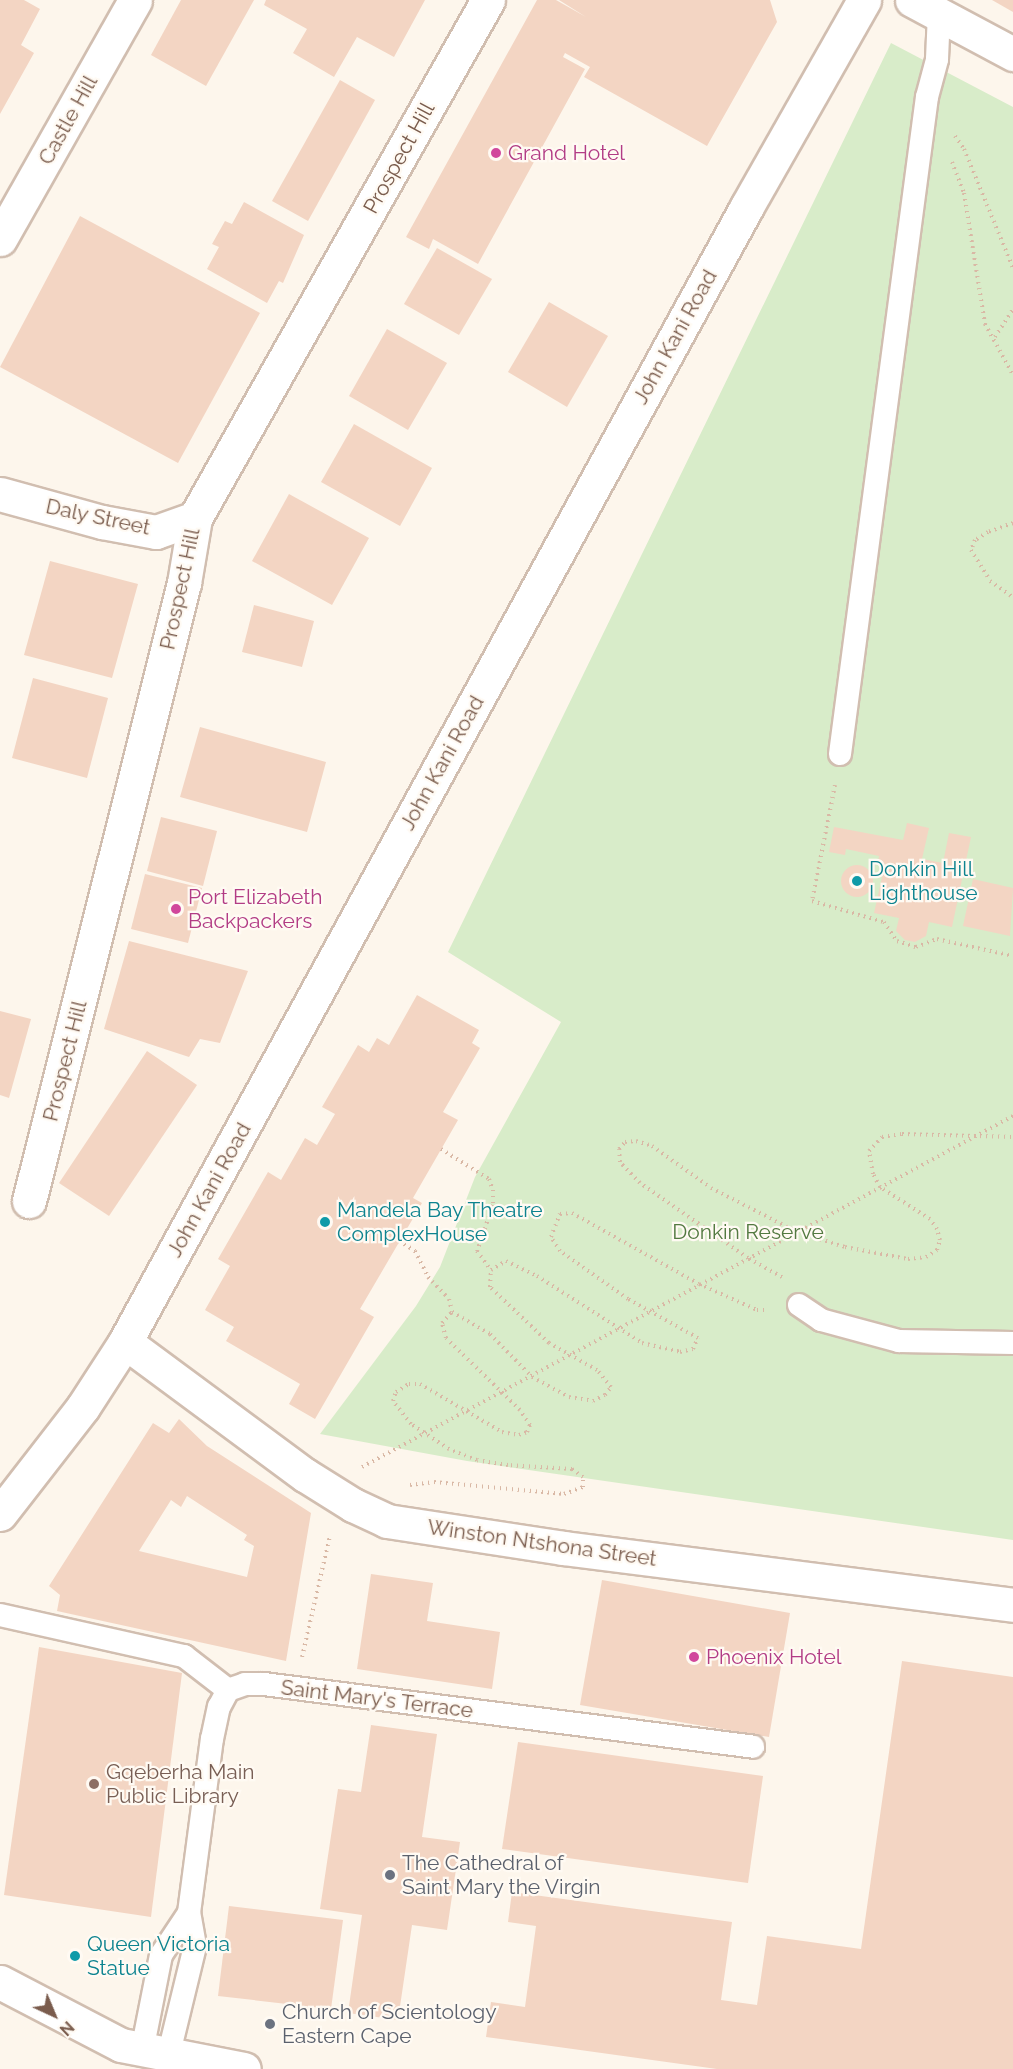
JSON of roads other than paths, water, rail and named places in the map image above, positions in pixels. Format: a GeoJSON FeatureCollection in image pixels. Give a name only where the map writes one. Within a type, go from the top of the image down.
{"type":"FeatureCollection","features":[{"type":"Feature","properties":{"kind":"street","name":"Prospect Hill"},"geometry":{"type":"LineString","coordinates":[[29,1201],[184,583],[195,518],[488,0]]}},
{"type":"Feature","properties":{"kind":"street","name":"John Kani Road"},"geometry":{"type":"LineString","coordinates":[[0,1514],[45,1458],[125,1342],[740,218],[864,0]]}},
{"type":"Feature","properties":{"kind":"street","name":"Castle Hill"},"geometry":{"type":"LineString","coordinates":[[0,239],[127,3]]}},
{"type":"Feature","properties":{"kind":"street"},"geometry":{"type":"LineString","coordinates":[[925,7],[1013,54]]}},
{"type":"Feature","properties":{"kind":"street","name":"Daly Street"},"geometry":{"type":"LineString","coordinates":[[0,494],[102,522],[156,531],[195,518]]}},
{"type":"Feature","properties":{"kind":"street","name":"Winston Ntshona Street"},"geometry":{"type":"LineString","coordinates":[[125,1342],[305,1475],[353,1505],[387,1521],[563,1548],[1013,1605]]}},
{"type":"Feature","properties":{"kind":"street"},"geometry":{"type":"LineString","coordinates":[[0,1982],[97,2034],[155,2054],[244,2069]]}},
{"type":"Feature","properties":{"kind":"lane"},"geometry":{"type":"LineString","coordinates":[[840,754],[927,97],[938,59],[925,7]]}},
{"type":"Feature","properties":{"kind":"lane"},"geometry":{"type":"LineString","coordinates":[[799,1305],[821,1320],[898,1341],[1013,1343]]}},
{"type":"Feature","properties":{"kind":"lane"},"geometry":{"type":"LineString","coordinates":[[0,1615],[184,1656],[228,1690],[219,1707],[212,1739],[189,1913],[195,1946],[155,2054]]}},
{"type":"Feature","properties":{"kind":"lane","name":"Saint Mary's Terrace"},"geometry":{"type":"LineString","coordinates":[[228,1690],[245,1684],[295,1688],[753,1747]]}},
{"type":"Feature","properties":{"kind":"lane"},"geometry":{"type":"LineString","coordinates":[[155,2054],[161,1954],[189,1913]]}},
{"type":"Feature","properties":{"kind":"place","name":"Grand Hotel"},"geometry":{"type":"Point","coordinates":[496,153]}},
{"type":"Feature","properties":{"kind":"place","name":"Donkin Hill Lighthouse"},"geometry":{"type":"Point","coordinates":[857,881]}},
{"type":"Feature","properties":{"kind":"place","name":"Port Elizabeth Backpackers"},"geometry":{"type":"Point","coordinates":[176,909]}},
{"type":"Feature","properties":{"kind":"place","name":"Mandela Bay Theatre ComplexHouse"},"geometry":{"type":"Point","coordinates":[325,1222]}},
{"type":"Feature","properties":{"kind":"place","name":"Phoenix Hotel"},"geometry":{"type":"Point","coordinates":[694,1657]}},
{"type":"Feature","properties":{"kind":"place","name":"Gqeberha Main Public Library"},"geometry":{"type":"Point","coordinates":[94,1784]}},
{"type":"Feature","properties":{"kind":"place","name":"The Cathedral of Saint Mary the Virgin"},"geometry":{"type":"Point","coordinates":[390,1875]}},
{"type":"Feature","properties":{"kind":"place","name":"Queen Victoria Statue"},"geometry":{"type":"Point","coordinates":[75,1956]}},
{"type":"Feature","properties":{"kind":"place","name":"Church of Scientology Eastern Cape"},"geometry":{"type":"Point","coordinates":[270,2024]}},
{"type":"Feature","properties":{"kind":"park label","name":"Donkin Reserve"},"geometry":{"type":"Point","coordinates":[748,1232]}}]}
